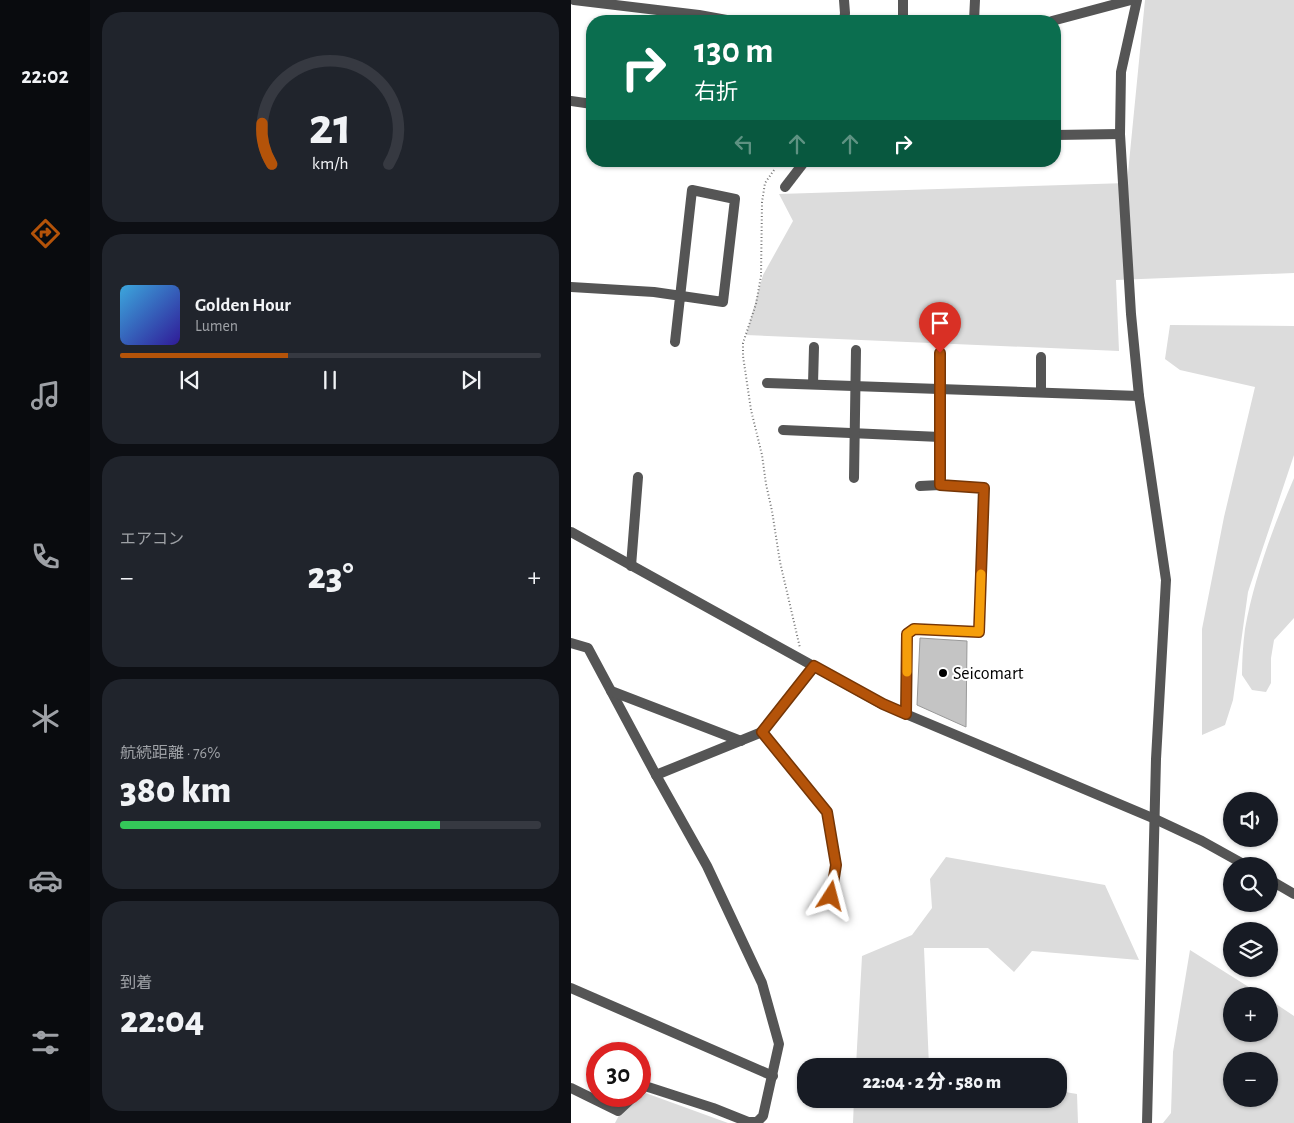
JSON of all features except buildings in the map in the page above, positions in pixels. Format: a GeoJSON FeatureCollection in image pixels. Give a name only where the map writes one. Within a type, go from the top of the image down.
{"type":"FeatureCollection","features":[{"type":"Feature","properties":{"kind":"street"},"geometry":{"type":"LineString","coordinates":[[574,0],[593,1],[666,15]]}},
{"type":"Feature","properties":{"kind":"street"},"geometry":{"type":"LineString","coordinates":[[844,0],[845,15]]}},
{"type":"Feature","properties":{"kind":"street"},"geometry":{"type":"LineString","coordinates":[[903,0],[903,15]]}},
{"type":"Feature","properties":{"kind":"street"},"geometry":{"type":"LineString","coordinates":[[974,15],[975,0]]}},
{"type":"Feature","properties":{"kind":"street"},"geometry":{"type":"LineString","coordinates":[[1061,19],[1131,0]]}},
{"type":"Feature","properties":{"kind":"street"},"geometry":{"type":"LineString","coordinates":[[1137,0],[1121,72],[1120,134],[1131,314],[1139,396],[1166,580],[1156,759],[1147,1123]]}},
{"type":"Feature","properties":{"kind":"street"},"geometry":{"type":"LineString","coordinates":[[571,100],[586,103]]}},
{"type":"Feature","properties":{"kind":"street"},"geometry":{"type":"LineString","coordinates":[[1061,135],[1120,134]]}},
{"type":"Feature","properties":{"kind":"street"},"geometry":{"type":"LineString","coordinates":[[785,187],[800,167]]}},
{"type":"Feature","properties":{"kind":"street"},"geometry":{"type":"LineString","coordinates":[[571,287],[654,292],[680,296],[723,302],[735,199],[692,190],[680,296],[675,342]]}},
{"type":"Feature","properties":{"kind":"street"},"geometry":{"type":"LineString","coordinates":[[813,384],[814,347]]}},
{"type":"Feature","properties":{"kind":"street"},"geometry":{"type":"LineString","coordinates":[[854,478],[856,350]]}},
{"type":"Feature","properties":{"kind":"street"},"geometry":{"type":"LineString","coordinates":[[940,353],[940,485]]}},
{"type":"Feature","properties":{"kind":"street"},"geometry":{"type":"LineString","coordinates":[[1041,357],[1041,392]]}},
{"type":"Feature","properties":{"kind":"street"},"geometry":{"type":"LineString","coordinates":[[767,382],[1139,396]]}},
{"type":"Feature","properties":{"kind":"street"},"geometry":{"type":"LineString","coordinates":[[783,430],[940,437]]}},
{"type":"Feature","properties":{"kind":"street"},"geometry":{"type":"LineString","coordinates":[[631,566],[638,477]]}},
{"type":"Feature","properties":{"kind":"street"},"geometry":{"type":"LineString","coordinates":[[906,714],[907,634],[914,629],[979,632],[984,488],[940,485],[920,486]]}},
{"type":"Feature","properties":{"kind":"street"},"geometry":{"type":"LineString","coordinates":[[571,532],[883,704],[1155,819],[1231,857]]}},
{"type":"Feature","properties":{"kind":"street"},"geometry":{"type":"LineString","coordinates":[[571,643],[588,648],[707,866],[762,983],[779,1044],[763,1116],[757,1122],[747,1122],[713,1108],[651,1088]]}},
{"type":"Feature","properties":{"kind":"street"},"geometry":{"type":"LineString","coordinates":[[656,775],[762,732],[814,666]]}},
{"type":"Feature","properties":{"kind":"street"},"geometry":{"type":"LineString","coordinates":[[611,692],[741,741]]}},
{"type":"Feature","properties":{"kind":"street"},"geometry":{"type":"LineString","coordinates":[[762,732],[827,812],[836,865],[831,896]]}},
{"type":"Feature","properties":{"kind":"street"},"geometry":{"type":"LineString","coordinates":[[1278,885],[1294,894]]}},
{"type":"Feature","properties":{"kind":"street"},"geometry":{"type":"LineString","coordinates":[[571,988],[773,1076]]}},
{"type":"Feature","properties":{"kind":"street"},"geometry":{"type":"LineString","coordinates":[[571,1088],[586,1095]]}},
{"type":"Feature","properties":{"kind":"street"},"geometry":{"type":"LineString","coordinates":[[610,1107],[618,1111],[622,1107]]}},
{"type":"Feature","properties":{"kind":"path"},"geometry":{"type":"LineString","coordinates":[[774,170],[765,183],[762,202],[761,276],[756,304],[743,343],[743,356],[751,410],[763,455],[766,484],[773,511],[780,562],[804,661]]}},
{"type":"Feature","properties":{"kind":"shaded area"},"geometry":{"type":"Polygon","coordinates":[[[1145,0],[1294,0],[1294,273],[1116,280],[1119,351],[746,335],[763,275],[793,221],[779,194],[1127,183],[1145,0]]]}},
{"type":"Feature","properties":{"kind":"shaded area"},"geometry":{"type":"Polygon","coordinates":[[[1170,325],[1294,326],[1294,455],[1248,592],[1233,700],[1225,725],[1202,735],[1202,629],[1224,517],[1255,387],[1180,370],[1165,359],[1170,325]]]}},
{"type":"Feature","properties":{"kind":"shaded area"},"geometry":{"type":"Polygon","coordinates":[[[1294,478],[1294,618],[1274,640],[1271,658],[1271,683],[1266,692],[1252,690],[1242,675],[1245,629],[1265,552],[1294,478]]]}},
{"type":"Feature","properties":{"kind":"shaded area"},"geometry":{"type":"Polygon","coordinates":[[[946,857],[1105,885],[1139,960],[1032,951],[1014,972],[988,948],[924,948],[929,1058],[856,1058],[862,956],[912,935],[932,908],[930,879],[946,857]]]}},
{"type":"Feature","properties":{"kind":"shaded area"},"geometry":{"type":"Polygon","coordinates":[[[1190,950],[1223,971],[1223,977],[1233,977],[1249,987],[1223,987],[1223,1042],[1278,1042],[1278,1005],[1294,1016],[1294,1123],[1163,1123],[1171,1113],[1173,1052],[1190,950]]]}},
{"type":"Feature","properties":{"kind":"shaded area"},"geometry":{"type":"Polygon","coordinates":[[[1067,1092],[1077,1094],[1078,1123],[853,1123],[854,1108],[1067,1108],[1067,1092]]]}},
{"type":"Feature","properties":{"kind":"shaded area"},"geometry":{"type":"Polygon","coordinates":[[[651,1095],[728,1123],[615,1123],[623,1107],[651,1107],[651,1095]]]}},
{"type":"Feature","properties":{"kind":"slow traffic"},"geometry":{"type":"LineString","coordinates":[[907,672],[907,634],[914,629],[979,632],[981,574]]}},
{"type":"Feature","properties":{"kind":"place","name":"Seicomart"},"geometry":{"type":"Point","coordinates":[943,673]}},
{"type":"Feature","properties":{"kind":"route"},"geometry":{"type":"LineString","coordinates":[[831,896],[836,865],[827,812],[762,732],[814,666],[883,704],[906,714],[907,634],[914,629],[979,632],[984,488],[940,485],[940,353]]}}]}
